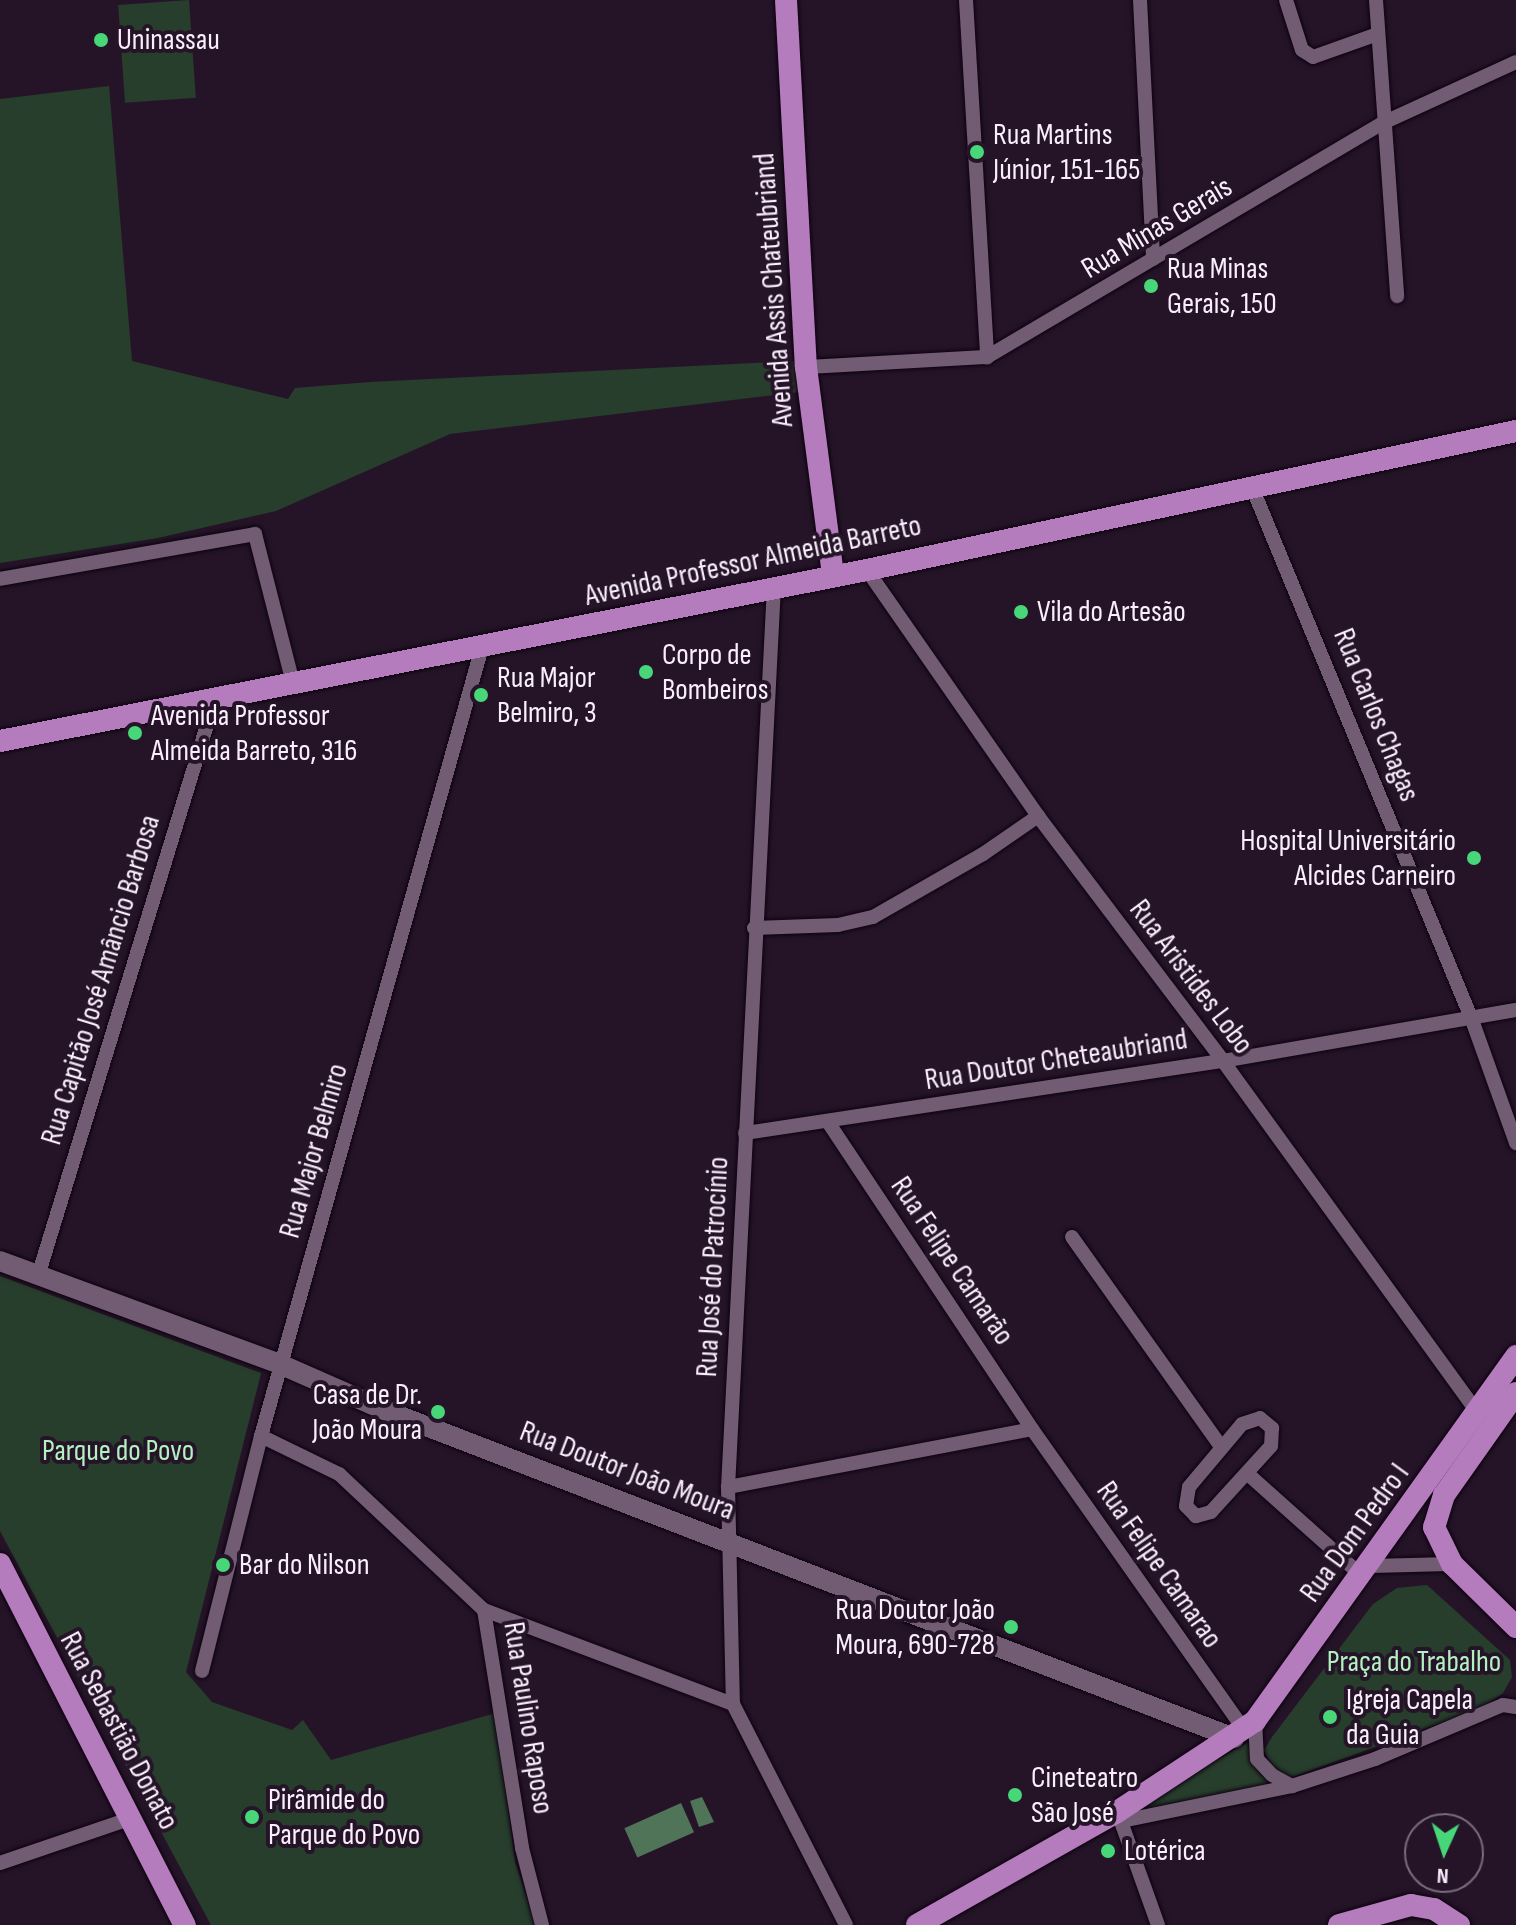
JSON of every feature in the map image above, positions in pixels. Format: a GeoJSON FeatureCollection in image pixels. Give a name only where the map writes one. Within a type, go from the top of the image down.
{"type":"FeatureCollection","features":[{"type":"Feature","properties":{"kind":"main road","name":"Avenida Assis Chateubriand"},"geometry":{"type":"LineString","coordinates":[[786,0],[806,367],[833,576]]}},
{"type":"Feature","properties":{"kind":"main road","name":"Avenida Professor Almeida Barreto"},"geometry":{"type":"LineString","coordinates":[[0,741],[867,570],[1516,431]]}},
{"type":"Feature","properties":{"kind":"main road","name":"Rua Doutor João Moura"},"geometry":{"type":"LineString","coordinates":[[0,1261],[282,1365],[387,1411],[731,1541],[1244,1729]]}},
{"type":"Feature","properties":{"kind":"main road","name":"Rua Dom Pedro I"},"geometry":{"type":"LineString","coordinates":[[1244,1729],[1366,1571],[1516,1356]]}},
{"type":"Feature","properties":{"kind":"main road"},"geometry":{"type":"LineString","coordinates":[[1516,1393],[1437,1513],[1434,1527],[1452,1564],[1516,1627]]}},
{"type":"Feature","properties":{"kind":"main road","name":"Rua Sebastião Donato"},"geometry":{"type":"LineString","coordinates":[[0,1564],[185,1925]]}},
{"type":"Feature","properties":{"kind":"main road"},"geometry":{"type":"LineString","coordinates":[[917,1925],[1119,1817],[1244,1729]]}},
{"type":"Feature","properties":{"kind":"main road"},"geometry":{"type":"LineString","coordinates":[[1339,1925],[1411,1905],[1434,1909],[1459,1925]]}},
{"type":"Feature","properties":{"kind":"street"},"geometry":{"type":"LineString","coordinates":[[966,0],[987,357]]}},
{"type":"Feature","properties":{"kind":"street"},"geometry":{"type":"LineString","coordinates":[[1140,0],[1153,259]]}},
{"type":"Feature","properties":{"kind":"street"},"geometry":{"type":"LineString","coordinates":[[1286,0],[1302,50],[1313,57],[1378,34]]}},
{"type":"Feature","properties":{"kind":"street"},"geometry":{"type":"LineString","coordinates":[[1376,0],[1397,296]]}},
{"type":"Feature","properties":{"kind":"street","name":"Rua Minas Gerais"},"geometry":{"type":"LineString","coordinates":[[806,367],[987,357],[1385,122],[1516,62]]}},
{"type":"Feature","properties":{"kind":"street","name":"Rua Carlos Chagas"},"geometry":{"type":"LineString","coordinates":[[1252,487],[1472,1020],[1516,1143]]}},
{"type":"Feature","properties":{"kind":"street"},"geometry":{"type":"LineString","coordinates":[[0,579],[255,534],[293,683]]}},
{"type":"Feature","properties":{"kind":"street","name":"Rua Aristides Lobo"},"geometry":{"type":"LineString","coordinates":[[867,570],[1038,816],[1223,1061],[1477,1412]]}},
{"type":"Feature","properties":{"kind":"street","name":"Rua José do Patrocínio"},"geometry":{"type":"LineString","coordinates":[[774,586],[754,928],[728,1487],[733,1704],[846,1925]]}},
{"type":"Feature","properties":{"kind":"street","name":"Rua Major Belmiro"},"geometry":{"type":"LineString","coordinates":[[202,1671],[261,1436],[482,647]]}},
{"type":"Feature","properties":{"kind":"street","name":"Rua Capitão José Amâncio Barbosa"},"geometry":{"type":"LineString","coordinates":[[38,1276],[215,699]]}},
{"type":"Feature","properties":{"kind":"street"},"geometry":{"type":"LineString","coordinates":[[754,928],[838,925],[873,917],[983,854],[1038,816]]}},
{"type":"Feature","properties":{"kind":"street","name":"Rua Doutor Cheteaubriand"},"geometry":{"type":"LineString","coordinates":[[745,1133],[1223,1061],[1516,1010]]}},
{"type":"Feature","properties":{"kind":"street","name":"Rua Felipe Camarão"},"geometry":{"type":"LineString","coordinates":[[828,1122],[1032,1429]]}},
{"type":"Feature","properties":{"kind":"street"},"geometry":{"type":"LineString","coordinates":[[1072,1237],[1220,1445]]}},
{"type":"Feature","properties":{"kind":"street"},"geometry":{"type":"LineString","coordinates":[[1260,1418],[1268,1422],[1274,1437],[1271,1446],[1249,1475],[1211,1512],[1190,1512],[1185,1498],[1189,1487],[1220,1445],[1242,1424],[1260,1418]]}},
{"type":"Feature","properties":{"kind":"street"},"geometry":{"type":"LineString","coordinates":[[728,1487],[1032,1429]]}},
{"type":"Feature","properties":{"kind":"street","name":"Rua Felipe Camarao"},"geometry":{"type":"LineString","coordinates":[[1032,1429],[1244,1729]]}},
{"type":"Feature","properties":{"kind":"street","name":"Rua Paulino Raposo"},"geometry":{"type":"LineString","coordinates":[[261,1436],[339,1474],[484,1610],[522,1848],[542,1925]]}},
{"type":"Feature","properties":{"kind":"street"},"geometry":{"type":"LineString","coordinates":[[1249,1475],[1366,1571],[1452,1564]]}},
{"type":"Feature","properties":{"kind":"street"},"geometry":{"type":"LineString","coordinates":[[484,1610],[733,1704]]}},
{"type":"Feature","properties":{"kind":"street"},"geometry":{"type":"LineString","coordinates":[[1158,1925],[1119,1817],[1292,1786],[1411,1745],[1509,1706],[1516,1691]]}},
{"type":"Feature","properties":{"kind":"street"},"geometry":{"type":"LineString","coordinates":[[1244,1729],[1257,1759],[1272,1775],[1292,1786]]}},
{"type":"Feature","properties":{"kind":"street"},"geometry":{"type":"LineString","coordinates":[[0,1863],[132,1818]]}},
{"type":"Feature","properties":{"kind":"green space"},"geometry":{"type":"Polygon","coordinates":[[[189,0],[196,98],[125,103],[118,5],[189,0]]]}},
{"type":"Feature","properties":{"kind":"green space"},"geometry":{"type":"Polygon","coordinates":[[[109,86],[132,361],[288,399],[295,388],[370,382],[796,361],[800,392],[450,434],[276,511],[158,538],[0,563],[0,99],[109,86]]]}},
{"type":"Feature","properties":{"kind":"green space","name":"Parque do Povo"},"geometry":{"type":"Polygon","coordinates":[[[0,1276],[261,1373],[186,1672],[212,1702],[292,1730],[303,1720],[331,1760],[496,1713],[515,1862],[536,1925],[211,1925],[0,1531],[0,1276]]]}},
{"type":"Feature","properties":{"kind":"green space","name":"Praça do Trabalho"},"geometry":{"type":"Polygon","coordinates":[[[1427,1585],[1510,1660],[1512,1677],[1503,1693],[1482,1708],[1287,1779],[1272,1767],[1264,1750],[1272,1737],[1373,1604],[1397,1588],[1427,1585]]]}},
{"type":"Feature","properties":{"kind":"green space"},"geometry":{"type":"Polygon","coordinates":[[[1247,1743],[1261,1772],[1275,1783],[1138,1814],[1131,1808],[1247,1743]]]}},
{"type":"Feature","properties":{"kind":"shaded area"},"geometry":{"type":"Polygon","coordinates":[[[702,1797],[714,1822],[699,1827],[690,1801],[702,1797]]]}},
{"type":"Feature","properties":{"kind":"shaded area"},"geometry":{"type":"Polygon","coordinates":[[[681,1803],[694,1832],[637,1857],[624,1828],[681,1803]]]}},
{"type":"Feature","properties":{"kind":"place","name":"Uninassau"},"geometry":{"type":"Point","coordinates":[101,40]}},
{"type":"Feature","properties":{"kind":"place","name":"Rua Martins Júnior, 151-165"},"geometry":{"type":"Point","coordinates":[977,152]}},
{"type":"Feature","properties":{"kind":"place","name":"Rua Minas Gerais, 150"},"geometry":{"type":"Point","coordinates":[1151,286]}},
{"type":"Feature","properties":{"kind":"place","name":"Vila do Artesão"},"geometry":{"type":"Point","coordinates":[1021,612]}},
{"type":"Feature","properties":{"kind":"place","name":"Corpo de Bombeiros"},"geometry":{"type":"Point","coordinates":[646,672]}},
{"type":"Feature","properties":{"kind":"place","name":"Rua Major Belmiro, 3"},"geometry":{"type":"Point","coordinates":[481,695]}},
{"type":"Feature","properties":{"kind":"place","name":"Avenida Professor Almeida Barreto, 316"},"geometry":{"type":"Point","coordinates":[135,733]}},
{"type":"Feature","properties":{"kind":"place","name":"Hospital Universitário Alcides Carneiro"},"geometry":{"type":"Point","coordinates":[1474,858]}},
{"type":"Feature","properties":{"kind":"place","name":"Casa de Dr. João Moura"},"geometry":{"type":"Point","coordinates":[438,1412]}},
{"type":"Feature","properties":{"kind":"place","name":"Bar do Nilson"},"geometry":{"type":"Point","coordinates":[223,1565]}},
{"type":"Feature","properties":{"kind":"place","name":"Rua Doutor João Moura, 690-728"},"geometry":{"type":"Point","coordinates":[1011,1627]}},
{"type":"Feature","properties":{"kind":"place","name":"Igreja Capela da Guia"},"geometry":{"type":"Point","coordinates":[1330,1717]}},
{"type":"Feature","properties":{"kind":"place","name":"Cineteatro São José"},"geometry":{"type":"Point","coordinates":[1015,1795]}},
{"type":"Feature","properties":{"kind":"place","name":"Pirâmide do Parque do Povo"},"geometry":{"type":"Point","coordinates":[252,1817]}},
{"type":"Feature","properties":{"kind":"place","name":"Lotérica"},"geometry":{"type":"Point","coordinates":[1108,1851]}}]}
